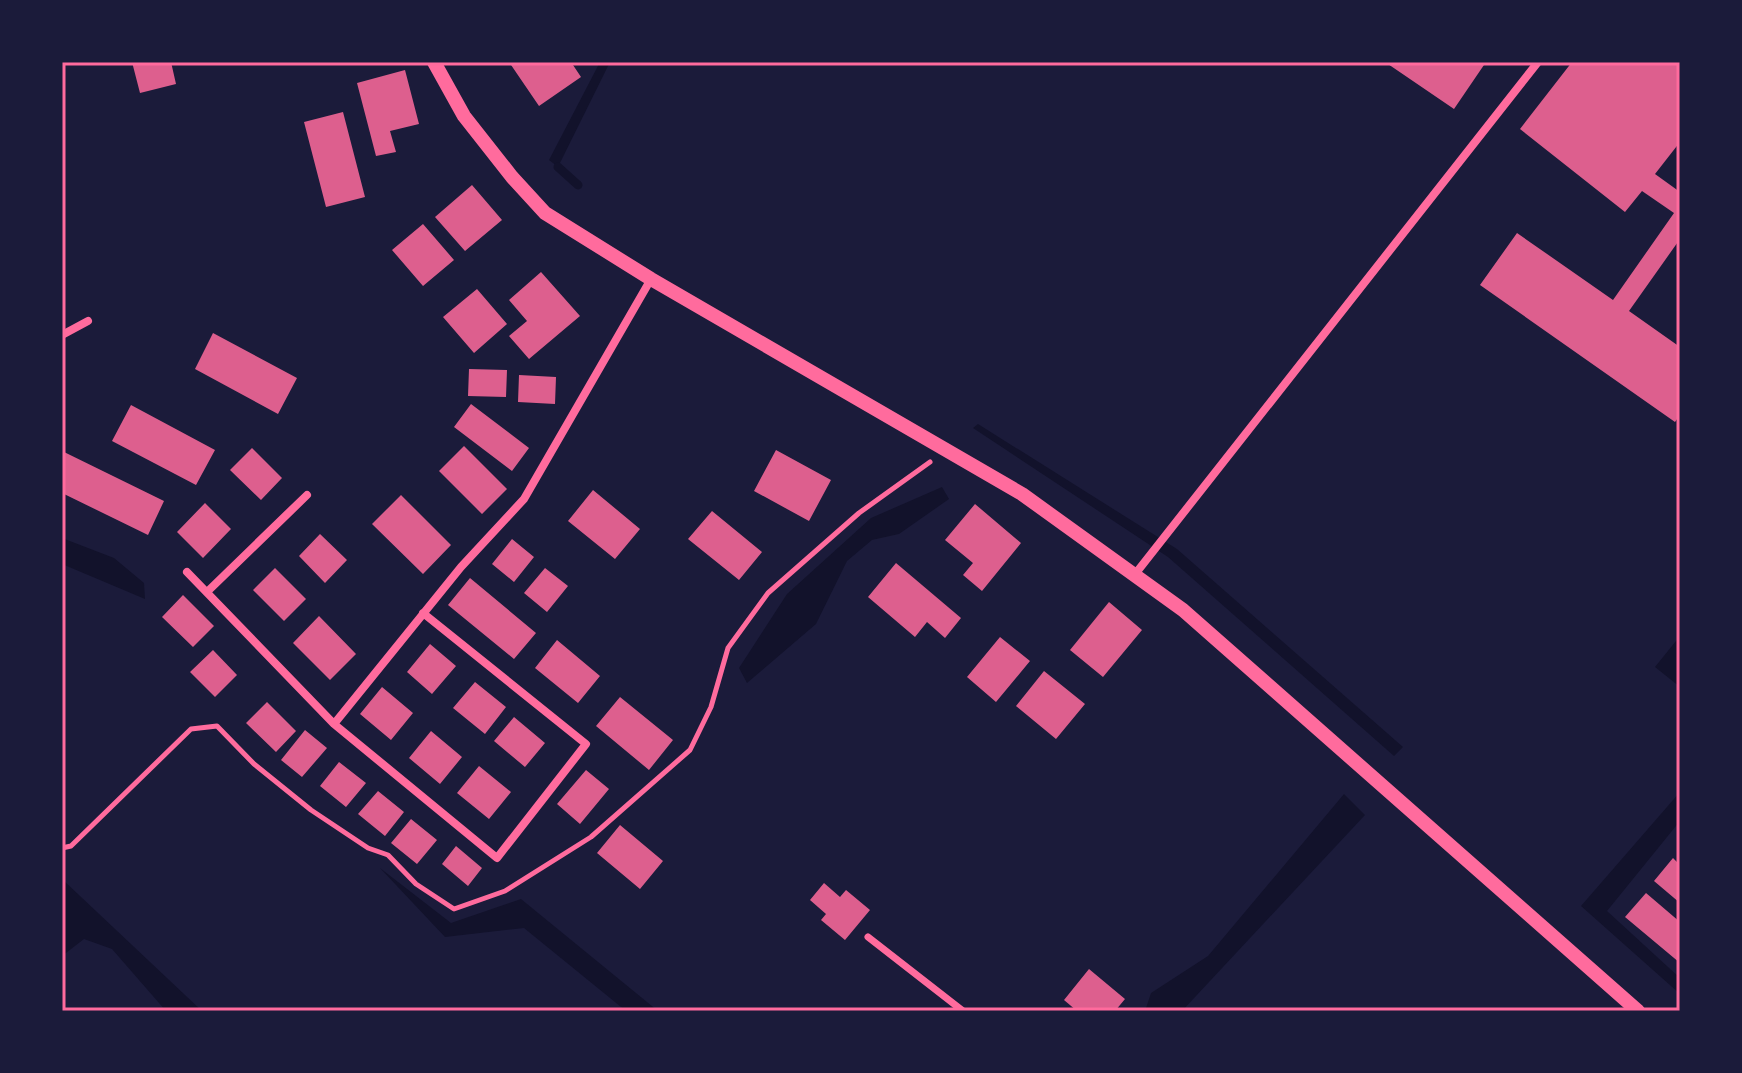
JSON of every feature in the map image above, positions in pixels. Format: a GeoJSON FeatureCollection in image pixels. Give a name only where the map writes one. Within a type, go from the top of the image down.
{"type":"FeatureCollection","features":[{"type":"Feature","properties":{"kind":"street"},"geometry":{"type":"LineString","coordinates":[[434,62],[464,116],[545,213],[651,279],[947,448],[1022,494],[1136,573],[1183,610],[1638,1011]]}},
{"type":"Feature","properties":{"kind":"street"},"geometry":{"type":"LineString","coordinates":[[1136,573],[1538,62]]}},
{"type":"Feature","properties":{"kind":"street"},"geometry":{"type":"LineString","coordinates":[[334,724],[423,613],[524,499],[651,279]]}},
{"type":"Feature","properties":{"kind":"street"},"geometry":{"type":"LineString","coordinates":[[62,335],[88,321]]}},
{"type":"Feature","properties":{"kind":"street"},"geometry":{"type":"LineString","coordinates":[[207,592],[307,495]]}},
{"type":"Feature","properties":{"kind":"street"},"geometry":{"type":"LineString","coordinates":[[187,572],[334,724],[497,858],[586,744],[423,613]]}},
{"type":"Feature","properties":{"kind":"street"},"geometry":{"type":"LineString","coordinates":[[868,937],[963,1011]]}},
{"type":"Feature","properties":{"kind":"path"},"geometry":{"type":"LineString","coordinates":[[62,848],[71,846],[191,729],[217,726],[254,764],[311,810],[368,848],[388,855],[416,884],[454,909],[505,891],[591,837],[690,750],[711,707],[728,648],[768,593],[859,513],[910,479],[947,448]]}},
{"type":"Feature","properties":{"kind":"shaded area"},"geometry":{"type":"Polygon","coordinates":[[[600,62],[610,62],[558,167],[549,160],[600,62]]]}},
{"type":"Feature","properties":{"kind":"shaded area"},"geometry":{"type":"Polygon","coordinates":[[[978,424],[1177,549],[1403,747],[1394,756],[1168,557],[973,428],[978,424]]]}},
{"type":"Feature","properties":{"kind":"shaded area"},"geometry":{"type":"Polygon","coordinates":[[[942,487],[949,499],[899,534],[872,540],[847,561],[816,624],[747,683],[739,668],[787,594],[871,518],[942,487]]]}},
{"type":"Feature","properties":{"kind":"shaded area"},"geometry":{"type":"Polygon","coordinates":[[[62,538],[114,558],[144,583],[145,599],[62,564],[62,538]]]}},
{"type":"Feature","properties":{"kind":"shaded area"},"geometry":{"type":"Polygon","coordinates":[[[1680,636],[1680,687],[1655,667],[1680,636]]]}},
{"type":"Feature","properties":{"kind":"shaded area"},"geometry":{"type":"Polygon","coordinates":[[[1680,792],[1680,821],[1607,911],[1680,978],[1680,994],[1581,906],[1680,792]]]}},
{"type":"Feature","properties":{"kind":"shaded area"},"geometry":{"type":"Polygon","coordinates":[[[1344,794],[1365,815],[1182,1011],[1145,1011],[1151,993],[1208,956],[1344,794]]]}},
{"type":"Feature","properties":{"kind":"shaded area"},"geometry":{"type":"Polygon","coordinates":[[[380,868],[451,923],[521,899],[658,1011],[626,1011],[524,928],[445,937],[380,868]]]}},
{"type":"Feature","properties":{"kind":"shaded area"},"geometry":{"type":"Polygon","coordinates":[[[62,879],[202,1011],[166,1011],[112,949],[84,939],[62,956],[62,879]]]}},
{"type":"Feature","properties":{"kind":"building"},"geometry":{"type":"Polygon","coordinates":[[[132,62],[171,62],[176,84],[140,93],[132,62]]]}},
{"type":"Feature","properties":{"kind":"building"},"geometry":{"type":"Polygon","coordinates":[[[509,62],[571,62],[581,77],[539,106],[509,62]]]}},
{"type":"Feature","properties":{"kind":"building"},"geometry":{"type":"Polygon","coordinates":[[[1385,62],[1486,62],[1454,109],[1385,62]]]}},
{"type":"Feature","properties":{"kind":"building"},"geometry":{"type":"Polygon","coordinates":[[[1572,62],[1680,62],[1680,142],[1655,174],[1680,192],[1680,239],[1629,311],[1680,347],[1680,415],[1675,422],[1480,285],[1517,233],[1613,300],[1674,213],[1642,191],[1625,212],[1520,129],[1572,62]]]}},
{"type":"Feature","properties":{"kind":"building"},"geometry":{"type":"Polygon","coordinates":[[[405,70],[419,124],[390,131],[396,152],[376,156],[357,83],[405,70]]]}},
{"type":"Feature","properties":{"kind":"building"},"geometry":{"type":"Polygon","coordinates":[[[343,112],[365,197],[326,207],[304,122],[343,112]]]}},
{"type":"Feature","properties":{"kind":"building"},"geometry":{"type":"Polygon","coordinates":[[[472,185],[502,220],[465,251],[435,217],[472,185]]]}},
{"type":"Feature","properties":{"kind":"building"},"geometry":{"type":"Polygon","coordinates":[[[423,224],[454,260],[423,286],[392,250],[423,224]]]}},
{"type":"Feature","properties":{"kind":"building"},"geometry":{"type":"Polygon","coordinates":[[[541,272],[580,316],[529,359],[509,336],[527,321],[509,300],[541,272]]]}},
{"type":"Feature","properties":{"kind":"building"},"geometry":{"type":"Polygon","coordinates":[[[477,289],[507,324],[474,353],[443,317],[477,289]]]}},
{"type":"Feature","properties":{"kind":"building"},"geometry":{"type":"Polygon","coordinates":[[[213,333],[297,378],[278,414],[195,369],[213,333]]]}},
{"type":"Feature","properties":{"kind":"building"},"geometry":{"type":"Polygon","coordinates":[[[469,369],[507,370],[506,397],[468,396],[469,369]]]}},
{"type":"Feature","properties":{"kind":"building"},"geometry":{"type":"Polygon","coordinates":[[[519,375],[556,377],[555,404],[518,402],[519,375]]]}},
{"type":"Feature","properties":{"kind":"building"},"geometry":{"type":"Polygon","coordinates":[[[471,404],[529,448],[512,471],[454,427],[471,404]]]}},
{"type":"Feature","properties":{"kind":"building"},"geometry":{"type":"Polygon","coordinates":[[[131,405],[215,450],[196,485],[112,441],[131,405]]]}},
{"type":"Feature","properties":{"kind":"building"},"geometry":{"type":"Polygon","coordinates":[[[464,446],[507,489],[482,514],[439,471],[464,446]]]}},
{"type":"Feature","properties":{"kind":"building"},"geometry":{"type":"Polygon","coordinates":[[[252,448],[282,478],[261,500],[230,470],[252,448]]]}},
{"type":"Feature","properties":{"kind":"building"},"geometry":{"type":"Polygon","coordinates":[[[776,450],[831,480],[809,521],[754,491],[776,450]]]}},
{"type":"Feature","properties":{"kind":"building"},"geometry":{"type":"Polygon","coordinates":[[[62,451],[164,501],[148,535],[62,493],[62,451]]]}},
{"type":"Feature","properties":{"kind":"building"},"geometry":{"type":"Polygon","coordinates":[[[593,490],[640,529],[615,559],[568,521],[593,490]]]}},
{"type":"Feature","properties":{"kind":"building"},"geometry":{"type":"Polygon","coordinates":[[[401,495],[451,545],[423,574],[372,524],[401,495]]]}},
{"type":"Feature","properties":{"kind":"building"},"geometry":{"type":"Polygon","coordinates":[[[205,503],[231,529],[203,558],[177,532],[205,503]]]}},
{"type":"Feature","properties":{"kind":"building"},"geometry":{"type":"Polygon","coordinates":[[[975,504],[1021,543],[982,591],[963,575],[973,563],[945,540],[975,504]]]}},
{"type":"Feature","properties":{"kind":"building"},"geometry":{"type":"Polygon","coordinates":[[[712,511],[762,552],[739,580],[688,539],[712,511]]]}},
{"type":"Feature","properties":{"kind":"building"},"geometry":{"type":"Polygon","coordinates":[[[320,534],[347,560],[325,583],[299,556],[320,534]]]}},
{"type":"Feature","properties":{"kind":"building"},"geometry":{"type":"Polygon","coordinates":[[[512,539],[534,557],[514,582],[492,564],[512,539]]]}},
{"type":"Feature","properties":{"kind":"building"},"geometry":{"type":"Polygon","coordinates":[[[896,563],[961,618],[945,638],[927,622],[915,637],[868,597],[896,563]]]}},
{"type":"Feature","properties":{"kind":"building"},"geometry":{"type":"Polygon","coordinates":[[[275,568],[306,599],[284,621],[253,590],[275,568]]]}},
{"type":"Feature","properties":{"kind":"building"},"geometry":{"type":"Polygon","coordinates":[[[545,568],[568,586],[547,612],[524,593],[545,568]]]}},
{"type":"Feature","properties":{"kind":"building"},"geometry":{"type":"Polygon","coordinates":[[[470,578],[536,633],[514,659],[448,605],[470,578]]]}},
{"type":"Feature","properties":{"kind":"building"},"geometry":{"type":"Polygon","coordinates":[[[183,595],[214,626],[193,647],[162,617],[183,595]]]}},
{"type":"Feature","properties":{"kind":"building"},"geometry":{"type":"Polygon","coordinates":[[[1109,602],[1142,630],[1103,677],[1070,650],[1109,602]]]}},
{"type":"Feature","properties":{"kind":"building"},"geometry":{"type":"Polygon","coordinates":[[[319,616],[356,654],[330,680],[293,643],[319,616]]]}},
{"type":"Feature","properties":{"kind":"building"},"geometry":{"type":"Polygon","coordinates":[[[1000,637],[1030,661],[996,702],[967,677],[1000,637]]]}},
{"type":"Feature","properties":{"kind":"building"},"geometry":{"type":"Polygon","coordinates":[[[557,640],[600,676],[578,703],[535,668],[557,640]]]}},
{"type":"Feature","properties":{"kind":"building"},"geometry":{"type":"Polygon","coordinates":[[[430,644],[456,666],[432,694],[407,672],[430,644]]]}},
{"type":"Feature","properties":{"kind":"building"},"geometry":{"type":"Polygon","coordinates":[[[213,650],[237,675],[215,697],[190,672],[213,650]]]}},
{"type":"Feature","properties":{"kind":"building"},"geometry":{"type":"Polygon","coordinates":[[[1044,671],[1085,704],[1056,739],[1016,706],[1044,671]]]}},
{"type":"Feature","properties":{"kind":"building"},"geometry":{"type":"Polygon","coordinates":[[[475,682],[506,707],[485,734],[453,708],[475,682]]]}},
{"type":"Feature","properties":{"kind":"building"},"geometry":{"type":"Polygon","coordinates":[[[382,687],[413,713],[391,740],[360,714],[382,687]]]}},
{"type":"Feature","properties":{"kind":"building"},"geometry":{"type":"Polygon","coordinates":[[[620,697],[673,740],[649,770],[596,726],[620,697]]]}},
{"type":"Feature","properties":{"kind":"building"},"geometry":{"type":"Polygon","coordinates":[[[267,702],[296,731],[276,752],[246,723],[267,702]]]}},
{"type":"Feature","properties":{"kind":"building"},"geometry":{"type":"Polygon","coordinates":[[[514,717],[545,743],[525,767],[494,741],[514,717]]]}},
{"type":"Feature","properties":{"kind":"building"},"geometry":{"type":"Polygon","coordinates":[[[305,730],[327,748],[302,777],[281,760],[305,730]]]}},
{"type":"Feature","properties":{"kind":"building"},"geometry":{"type":"Polygon","coordinates":[[[431,731],[462,757],[440,784],[409,758],[431,731]]]}},
{"type":"Feature","properties":{"kind":"building"},"geometry":{"type":"Polygon","coordinates":[[[339,762],[366,783],[346,807],[320,786],[339,762]]]}},
{"type":"Feature","properties":{"kind":"building"},"geometry":{"type":"Polygon","coordinates":[[[479,766],[511,792],[489,819],[457,793],[479,766]]]}},
{"type":"Feature","properties":{"kind":"building"},"geometry":{"type":"Polygon","coordinates":[[[586,770],[609,789],[580,824],[557,804],[586,770]]]}},
{"type":"Feature","properties":{"kind":"building"},"geometry":{"type":"Polygon","coordinates":[[[378,791],[404,812],[385,836],[358,814],[378,791]]]}},
{"type":"Feature","properties":{"kind":"building"},"geometry":{"type":"Polygon","coordinates":[[[411,819],[437,840],[417,864],[391,843],[411,819]]]}},
{"type":"Feature","properties":{"kind":"building"},"geometry":{"type":"Polygon","coordinates":[[[620,825],[663,861],[640,889],[597,853],[620,825]]]}},
{"type":"Feature","properties":{"kind":"building"},"geometry":{"type":"Polygon","coordinates":[[[456,846],[482,868],[468,886],[442,864],[456,846]]]}},
{"type":"Feature","properties":{"kind":"building"},"geometry":{"type":"Polygon","coordinates":[[[1673,858],[1680,865],[1680,903],[1654,881],[1673,858]]]}},
{"type":"Feature","properties":{"kind":"building"},"geometry":{"type":"Polygon","coordinates":[[[824,883],[840,897],[846,890],[870,910],[845,940],[821,920],[826,914],[810,900],[824,883]]]}},
{"type":"Feature","properties":{"kind":"building"},"geometry":{"type":"Polygon","coordinates":[[[1646,893],[1680,922],[1680,963],[1625,917],[1646,893]]]}},
{"type":"Feature","properties":{"kind":"building"},"geometry":{"type":"Polygon","coordinates":[[[1089,969],[1125,999],[1115,1011],[1077,1011],[1064,1000],[1089,969]]]}},
{"type":"Feature","properties":{"kind":"waterway"},"geometry":{"type":"LineString","coordinates":[[558,167],[578,185]]}}]}
